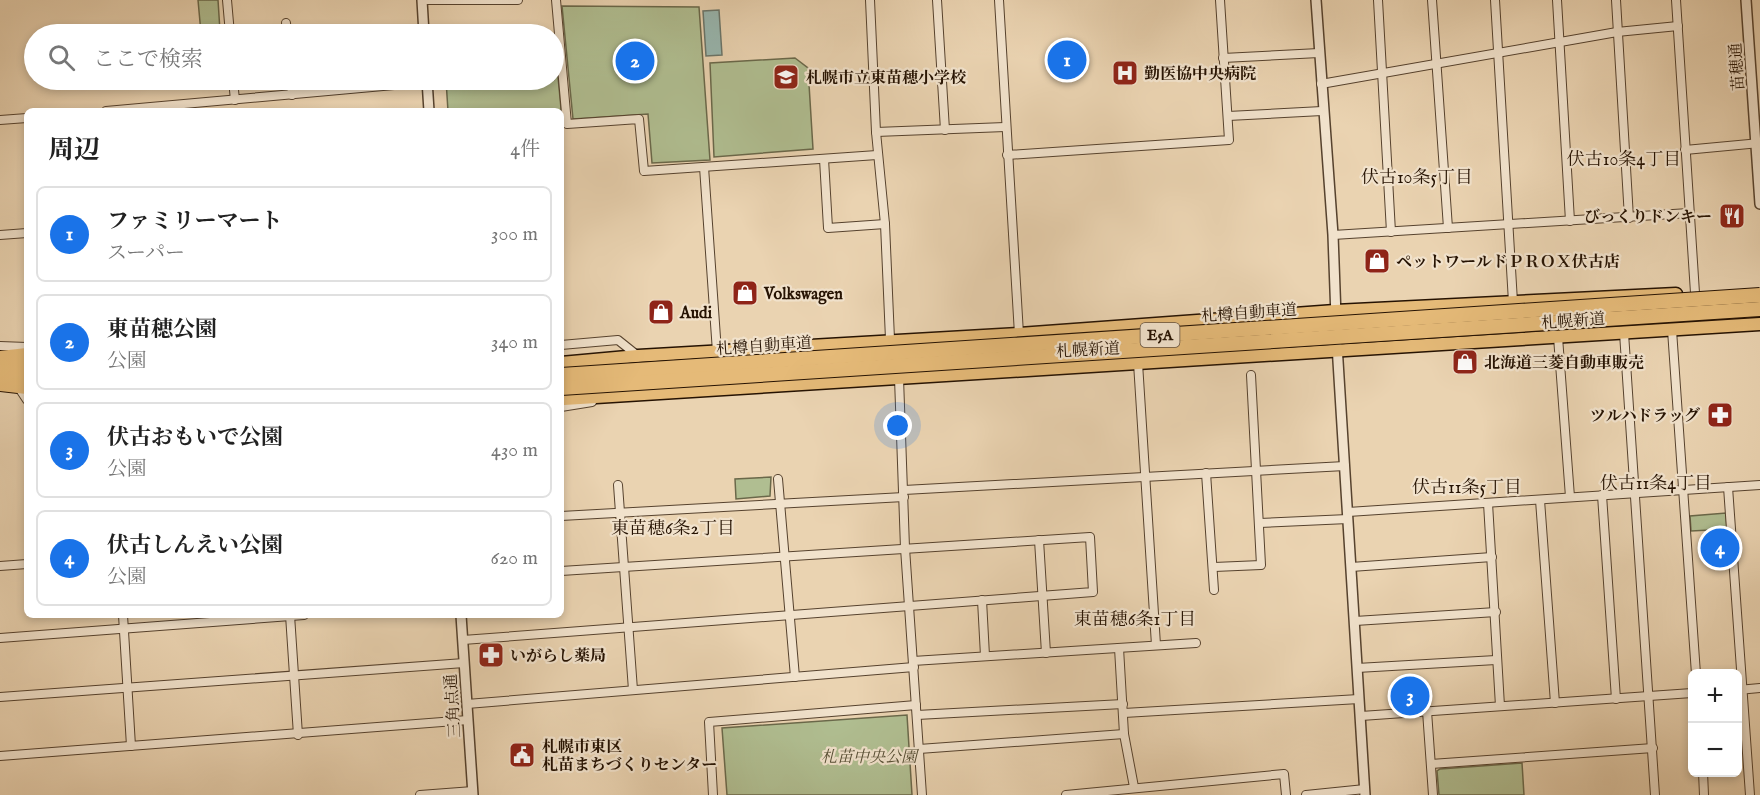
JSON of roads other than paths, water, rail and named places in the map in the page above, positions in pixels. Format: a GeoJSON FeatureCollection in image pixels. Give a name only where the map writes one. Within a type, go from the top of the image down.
{"type":"FeatureCollection","features":[{"type":"Feature","properties":{"kind":"highway","name":"札幌新道"},"geometry":{"type":"LineString","coordinates":[[564,363],[890,339],[1019,334],[1335,311],[1760,289]]}},
{"type":"Feature","properties":{"kind":"highway","name":"札樽自動車道"},"geometry":{"type":"LineString","coordinates":[[564,373],[610,372],[1760,295]]}},
{"type":"Feature","properties":{"kind":"highway","name":"札樽自動車道"},"geometry":{"type":"LineString","coordinates":[[564,388],[1760,309]]}},
{"type":"Feature","properties":{"kind":"highway","name":"札幌新道"},"geometry":{"type":"LineString","coordinates":[[564,398],[632,396],[1760,324]]}},
{"type":"Feature","properties":{"kind":"highway"},"geometry":{"type":"LineString","coordinates":[[0,360],[24,356]]}},
{"type":"Feature","properties":{"kind":"highway"},"geometry":{"type":"LineString","coordinates":[[0,360],[24,364]]}},
{"type":"Feature","properties":{"kind":"highway"},"geometry":{"type":"LineString","coordinates":[[0,371],[24,374]]}},
{"type":"Feature","properties":{"kind":"highway"},"geometry":{"type":"LineString","coordinates":[[0,384],[24,392]]}},
{"type":"Feature","properties":{"kind":"highway"},"geometry":{"type":"LineString","coordinates":[[564,397],[620,385]]}},
{"type":"Feature","properties":{"kind":"highway"},"geometry":{"type":"LineString","coordinates":[[0,390],[24,393]]}},
{"type":"Feature","properties":{"kind":"street"},"geometry":{"type":"LineString","coordinates":[[227,0],[229,24]]}},
{"type":"Feature","properties":{"kind":"street"},"geometry":{"type":"LineString","coordinates":[[423,24],[422,0],[518,0]]}},
{"type":"Feature","properties":{"kind":"street"},"geometry":{"type":"LineString","coordinates":[[556,0],[558,24]]}},
{"type":"Feature","properties":{"kind":"street"},"geometry":{"type":"LineString","coordinates":[[870,0],[877,155],[885,224],[890,339]]}},
{"type":"Feature","properties":{"kind":"street"},"geometry":{"type":"LineString","coordinates":[[937,0],[945,130]]}},
{"type":"Feature","properties":{"kind":"street"},"geometry":{"type":"LineString","coordinates":[[999,0],[1006,155],[1019,334]]}},
{"type":"Feature","properties":{"kind":"street"},"geometry":{"type":"LineString","coordinates":[[1006,155],[1229,140],[1220,0]]}},
{"type":"Feature","properties":{"kind":"street"},"geometry":{"type":"LineString","coordinates":[[1306,795],[1365,792],[1337,352],[1333,235],[1322,111],[1316,0]]}},
{"type":"Feature","properties":{"kind":"street"},"geometry":{"type":"LineString","coordinates":[[1378,0],[1392,232]]}},
{"type":"Feature","properties":{"kind":"street"},"geometry":{"type":"LineString","coordinates":[[1432,0],[1448,228]]}},
{"type":"Feature","properties":{"kind":"street"},"geometry":{"type":"LineString","coordinates":[[1495,0],[1513,302]]}},
{"type":"Feature","properties":{"kind":"street"},"geometry":{"type":"LineString","coordinates":[[1557,0],[1569,221]]}},
{"type":"Feature","properties":{"kind":"street"},"geometry":{"type":"LineString","coordinates":[[1616,0],[1629,218]]}},
{"type":"Feature","properties":{"kind":"street"},"geometry":{"type":"LineString","coordinates":[[1676,0],[1695,293]]}},
{"type":"Feature","properties":{"kind":"street","name":"苗穂通"},"geometry":{"type":"LineString","coordinates":[[1746,0],[1758,144],[1760,204]]}},
{"type":"Feature","properties":{"kind":"street"},"geometry":{"type":"LineString","coordinates":[[1321,84],[1617,32],[1678,26]]}},
{"type":"Feature","properties":{"kind":"street"},"geometry":{"type":"LineString","coordinates":[[1223,58],[1319,53]]}},
{"type":"Feature","properties":{"kind":"street"},"geometry":{"type":"LineString","coordinates":[[234,90],[235,100]]}},
{"type":"Feature","properties":{"kind":"street"},"geometry":{"type":"LineString","coordinates":[[292,90],[292,95]]}},
{"type":"Feature","properties":{"kind":"street"},"geometry":{"type":"LineString","coordinates":[[141,108],[340,90]]}},
{"type":"Feature","properties":{"kind":"street"},"geometry":{"type":"LineString","coordinates":[[428,90],[429,108]]}},
{"type":"Feature","properties":{"kind":"street"},"geometry":{"type":"LineString","coordinates":[[564,90],[567,124],[639,119],[644,171],[877,155]]}},
{"type":"Feature","properties":{"kind":"street"},"geometry":{"type":"LineString","coordinates":[[1228,116],[1322,111]]}},
{"type":"Feature","properties":{"kind":"street"},"geometry":{"type":"LineString","coordinates":[[0,120],[24,118]]}},
{"type":"Feature","properties":{"kind":"street"},"geometry":{"type":"LineString","coordinates":[[876,132],[1005,127]]}},
{"type":"Feature","properties":{"kind":"street"},"geometry":{"type":"LineString","coordinates":[[1685,150],[1758,144]]}},
{"type":"Feature","properties":{"kind":"street"},"geometry":{"type":"LineString","coordinates":[[824,159],[828,228],[885,224]]}},
{"type":"Feature","properties":{"kind":"street"},"geometry":{"type":"LineString","coordinates":[[704,167],[717,352]]}},
{"type":"Feature","properties":{"kind":"street"},"geometry":{"type":"LineString","coordinates":[[1333,235],[1689,213]]}},
{"type":"Feature","properties":{"kind":"street"},"geometry":{"type":"LineString","coordinates":[[0,235],[24,233]]}},
{"type":"Feature","properties":{"kind":"street"},"geometry":{"type":"LineString","coordinates":[[1672,330],[1696,669]]}},
{"type":"Feature","properties":{"kind":"street"},"geometry":{"type":"LineString","coordinates":[[1624,333],[1655,795]]}},
{"type":"Feature","properties":{"kind":"street"},"geometry":{"type":"LineString","coordinates":[[1558,337],[1570,497]]}},
{"type":"Feature","properties":{"kind":"street"},"geometry":{"type":"LineString","coordinates":[[564,345],[618,340],[638,356]]}},
{"type":"Feature","properties":{"kind":"street"},"geometry":{"type":"LineString","coordinates":[[0,346],[24,347]]}},
{"type":"Feature","properties":{"kind":"street"},"geometry":{"type":"LineString","coordinates":[[1138,363],[1156,645]]}},
{"type":"Feature","properties":{"kind":"street"},"geometry":{"type":"LineString","coordinates":[[1214,567],[1261,565],[1251,375]]}},
{"type":"Feature","properties":{"kind":"street"},"geometry":{"type":"LineString","coordinates":[[899,378],[905,548],[922,795]]}},
{"type":"Feature","properties":{"kind":"street"},"geometry":{"type":"LineString","coordinates":[[564,407],[632,396]]}},
{"type":"Feature","properties":{"kind":"street"},"geometry":{"type":"LineString","coordinates":[[564,516],[780,503],[1147,476],[1345,466]]}},
{"type":"Feature","properties":{"kind":"street"},"geometry":{"type":"LineString","coordinates":[[1206,473],[1214,590]]}},
{"type":"Feature","properties":{"kind":"street"},"geometry":{"type":"LineString","coordinates":[[778,479],[795,677]]}},
{"type":"Feature","properties":{"kind":"street"},"geometry":{"type":"LineString","coordinates":[[618,485],[633,690]]}},
{"type":"Feature","properties":{"kind":"street"},"geometry":{"type":"LineString","coordinates":[[1259,523],[1488,503],[1760,485]]}},
{"type":"Feature","properties":{"kind":"street"},"geometry":{"type":"LineString","coordinates":[[1728,487],[1740,669]]}},
{"type":"Feature","properties":{"kind":"street"},"geometry":{"type":"LineString","coordinates":[[1602,495],[1616,699]]}},
{"type":"Feature","properties":{"kind":"street"},"geometry":{"type":"LineString","coordinates":[[1540,500],[1555,703]]}},
{"type":"Feature","properties":{"kind":"street"},"geometry":{"type":"LineString","coordinates":[[1488,503],[1500,706]]}},
{"type":"Feature","properties":{"kind":"street"},"geometry":{"type":"LineString","coordinates":[[463,640],[1093,592],[1090,537],[564,571]]}},
{"type":"Feature","properties":{"kind":"street"},"geometry":{"type":"LineString","coordinates":[[1039,540],[1046,653]]}},
{"type":"Feature","properties":{"kind":"street"},"geometry":{"type":"LineString","coordinates":[[1351,567],[1492,557]]}},
{"type":"Feature","properties":{"kind":"street"},"geometry":{"type":"LineString","coordinates":[[0,566],[24,564]]}},
{"type":"Feature","properties":{"kind":"street"},"geometry":{"type":"LineString","coordinates":[[982,600],[985,656]]}},
{"type":"Feature","properties":{"kind":"street"},"geometry":{"type":"LineString","coordinates":[[1355,621],[1496,612]]}},
{"type":"Feature","properties":{"kind":"street"},"geometry":{"type":"LineString","coordinates":[[123,618],[131,746]]}},
{"type":"Feature","properties":{"kind":"street"},"geometry":{"type":"LineString","coordinates":[[0,638],[264,618]]}},
{"type":"Feature","properties":{"kind":"street"},"geometry":{"type":"LineString","coordinates":[[290,618],[298,735]]}},
{"type":"Feature","properties":{"kind":"street","name":"三角点通"},"geometry":{"type":"LineString","coordinates":[[461,618],[473,793]]}},
{"type":"Feature","properties":{"kind":"street"},"geometry":{"type":"LineString","coordinates":[[467,704],[795,677],[985,656],[1196,643]]}},
{"type":"Feature","properties":{"kind":"street"},"geometry":{"type":"LineString","coordinates":[[1119,648],[1124,734],[1134,787]]}},
{"type":"Feature","properties":{"kind":"street"},"geometry":{"type":"LineString","coordinates":[[1358,668],[1496,660]]}},
{"type":"Feature","properties":{"kind":"street"},"geometry":{"type":"LineString","coordinates":[[0,697],[464,663]]}},
{"type":"Feature","properties":{"kind":"street"},"geometry":{"type":"LineString","coordinates":[[1742,690],[1760,688]]}},
{"type":"Feature","properties":{"kind":"street"},"geometry":{"type":"LineString","coordinates":[[1361,716],[1688,693]]}},
{"type":"Feature","properties":{"kind":"street"},"geometry":{"type":"LineString","coordinates":[[1124,713],[1359,699]]}},
{"type":"Feature","properties":{"kind":"street"},"geometry":{"type":"LineString","coordinates":[[1742,702],[1750,795]]}},
{"type":"Feature","properties":{"kind":"street"},"geometry":{"type":"LineString","coordinates":[[917,715],[1123,704]]}},
{"type":"Feature","properties":{"kind":"street"},"geometry":{"type":"LineString","coordinates":[[713,795],[709,722],[916,705]]}},
{"type":"Feature","properties":{"kind":"street"},"geometry":{"type":"LineString","coordinates":[[1427,711],[1432,795]]}},
{"type":"Feature","properties":{"kind":"street"},"geometry":{"type":"LineString","coordinates":[[0,756],[298,735],[468,720]]}},
{"type":"Feature","properties":{"kind":"street"},"geometry":{"type":"LineString","coordinates":[[919,748],[1124,734]]}},
{"type":"Feature","properties":{"kind":"street"},"geometry":{"type":"LineString","coordinates":[[1431,764],[1653,748]]}},
{"type":"Feature","properties":{"kind":"street"},"geometry":{"type":"LineString","coordinates":[[1066,795],[1284,774],[1286,795]]}},
{"type":"Feature","properties":{"kind":"street"},"geometry":{"type":"LineString","coordinates":[[1703,777],[1704,795]]}},
{"type":"Feature","properties":{"kind":"street"},"geometry":{"type":"LineString","coordinates":[[420,795],[473,793]]}},
{"type":"Feature","properties":{"kind":"water"},"geometry":{"type":"Polygon","coordinates":[[[719,10],[722,55],[706,56],[703,11],[719,10]]]}},
{"type":"Feature","properties":{"kind":"place","name":"ファミリーマート"},"geometry":{"type":"Point","coordinates":[1067,60]}},
{"type":"Feature","properties":{"kind":"place","name":"東苗穂公園"},"geometry":{"type":"Point","coordinates":[635,61]}},
{"type":"Feature","properties":{"kind":"place","name":"勤医協中央病院"},"geometry":{"type":"Point","coordinates":[1125,73]}},
{"type":"Feature","properties":{"kind":"place","name":"札幌市立東苗穂小学校"},"geometry":{"type":"Point","coordinates":[786,77]}},
{"type":"Feature","properties":{"kind":"place","name":"びっくりドンキー"},"geometry":{"type":"Point","coordinates":[1732,216]}},
{"type":"Feature","properties":{"kind":"place","name":"ペットワールドＰＲＯＸ伏古店"},"geometry":{"type":"Point","coordinates":[1377,261]}},
{"type":"Feature","properties":{"kind":"place","name":"Volkswagen"},"geometry":{"type":"Point","coordinates":[745,293]}},
{"type":"Feature","properties":{"kind":"place","name":"Audi"},"geometry":{"type":"Point","coordinates":[661,312]}},
{"type":"Feature","properties":{"kind":"place","name":"北海道三菱自動車販売"},"geometry":{"type":"Point","coordinates":[1465,362]}},
{"type":"Feature","properties":{"kind":"place","name":"ツルハドラッグ"},"geometry":{"type":"Point","coordinates":[1720,415]}},
{"type":"Feature","properties":{"kind":"place","name":"伏古しんえい公園"},"geometry":{"type":"Point","coordinates":[1720,548]}},
{"type":"Feature","properties":{"kind":"place","name":"いがらし薬局"},"geometry":{"type":"Point","coordinates":[491,655]}},
{"type":"Feature","properties":{"kind":"place","name":"伏古おもいで公園"},"geometry":{"type":"Point","coordinates":[1410,696]}},
{"type":"Feature","properties":{"kind":"place","name":"札幌市東区 札苗まちづくりセンター"},"geometry":{"type":"Point","coordinates":[522,755]}},
{"type":"Feature","properties":{"kind":"district","name":"伏古10条4丁目"},"geometry":{"type":"Point","coordinates":[1624,159]}},
{"type":"Feature","properties":{"kind":"district","name":"伏古10条5丁目"},"geometry":{"type":"Point","coordinates":[1417,177]}},
{"type":"Feature","properties":{"kind":"district","name":"伏古11条4丁目"},"geometry":{"type":"Point","coordinates":[1656,483]}},
{"type":"Feature","properties":{"kind":"district","name":"伏古11条5丁目"},"geometry":{"type":"Point","coordinates":[1467,487]}},
{"type":"Feature","properties":{"kind":"district","name":"東苗穂6条2丁目"},"geometry":{"type":"Point","coordinates":[673,528]}},
{"type":"Feature","properties":{"kind":"district","name":"東苗穂6条1丁目"},"geometry":{"type":"Point","coordinates":[1135,619]}},
{"type":"Feature","properties":{"kind":"park label","name":"札苗中央公園"},"geometry":{"type":"Point","coordinates":[869,756]}}]}
